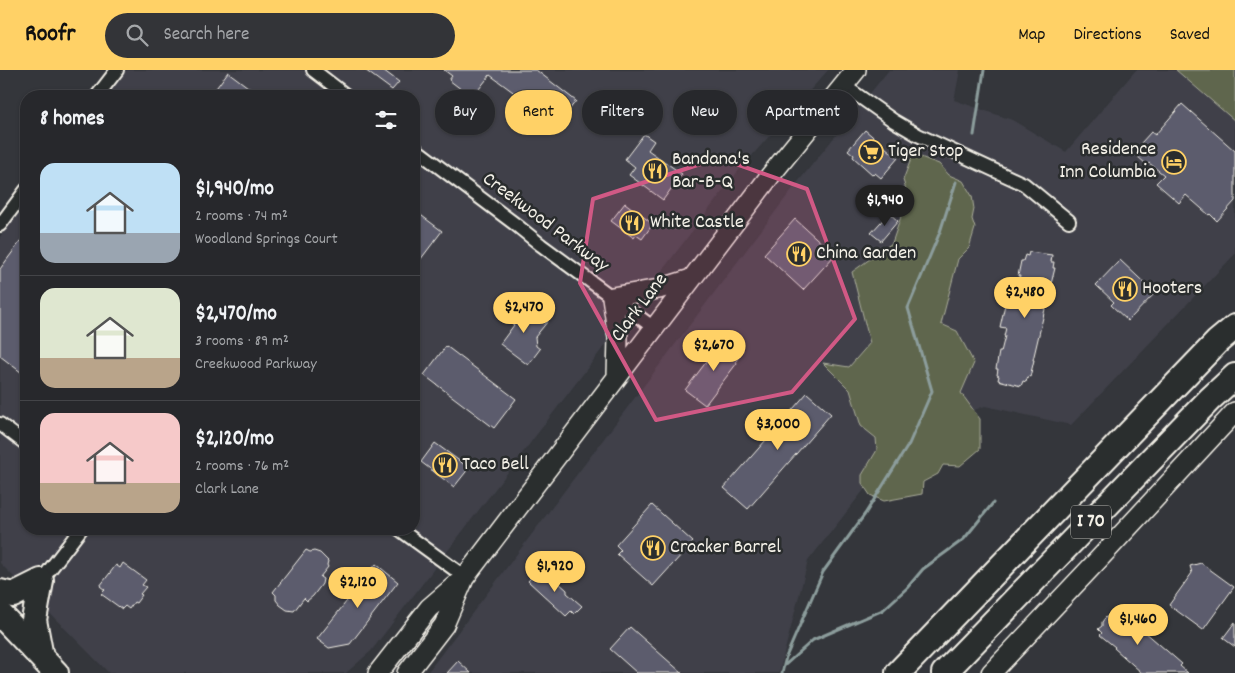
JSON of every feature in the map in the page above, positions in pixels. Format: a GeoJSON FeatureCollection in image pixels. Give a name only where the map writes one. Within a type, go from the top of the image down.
{"type":"FeatureCollection","features":[{"type":"Feature","properties":{"kind":"highway","name":"I 70"},"geometry":{"type":"LineString","coordinates":[[898,672],[1217,342],[1235,327]]}},
{"type":"Feature","properties":{"kind":"highway","name":"I 70"},"geometry":{"type":"LineString","coordinates":[[946,671],[1172,437],[1235,376]]}},
{"type":"Feature","properties":{"kind":"highway"},"geometry":{"type":"LineString","coordinates":[[0,592],[13,595],[41,581]]}},
{"type":"Feature","properties":{"kind":"highway"},"geometry":{"type":"LineString","coordinates":[[41,581],[34,620],[49,665]]}},
{"type":"Feature","properties":{"kind":"highway"},"geometry":{"type":"LineString","coordinates":[[0,614],[49,665]]}},
{"type":"Feature","properties":{"kind":"main road","name":"Clark Lane"},"geometry":{"type":"LineString","coordinates":[[378,673],[429,608],[465,577],[770,176],[856,70]]}},
{"type":"Feature","properties":{"kind":"main road"},"geometry":{"type":"LineString","coordinates":[[618,376],[618,338],[612,297],[659,289],[691,279]]}},
{"type":"Feature","properties":{"kind":"main road"},"geometry":{"type":"LineString","coordinates":[[991,673],[1235,412]]}},
{"type":"Feature","properties":{"kind":"main road","name":"Clark Lane"},"geometry":{"type":"LineString","coordinates":[[407,673],[444,625],[465,577]]}},
{"type":"Feature","properties":{"kind":"street"},"geometry":{"type":"LineString","coordinates":[[101,90],[116,70]]}},
{"type":"Feature","properties":{"kind":"street"},"geometry":{"type":"LineString","coordinates":[[313,70],[339,90]]}},
{"type":"Feature","properties":{"kind":"street"},"geometry":{"type":"LineString","coordinates":[[843,85],[894,121],[918,135],[1024,184],[1068,220]]}},
{"type":"Feature","properties":{"kind":"street","name":"Creekwood Parkway"},"geometry":{"type":"LineString","coordinates":[[420,152],[654,328]]}},
{"type":"Feature","properties":{"kind":"street"},"geometry":{"type":"LineString","coordinates":[[0,224],[20,198]]}},
{"type":"Feature","properties":{"kind":"street"},"geometry":{"type":"LineString","coordinates":[[0,424],[20,439]]}},
{"type":"Feature","properties":{"kind":"street"},"geometry":{"type":"LineString","coordinates":[[41,581],[76,535]]}},
{"type":"Feature","properties":{"kind":"street"},"geometry":{"type":"LineString","coordinates":[[407,535],[465,577]]}},
{"type":"Feature","properties":{"kind":"highlighted area"},"geometry":{"type":"Polygon","coordinates":[[[719,158],[807,189],[855,319],[792,392],[656,420],[580,283],[593,199],[719,158]]]}},
{"type":"Feature","properties":{"kind":"shaded area"},"geometry":{"type":"Polygon","coordinates":[[[126,70],[828,70],[810,90],[747,90],[747,135],[770,135],[739,170],[371,651],[346,673],[109,673],[0,563],[0,237],[20,210],[20,535],[420,535],[420,90],[111,90],[126,70]]]}},
{"type":"Feature","properties":{"kind":"shaded area"},"geometry":{"type":"Polygon","coordinates":[[[889,70],[960,70],[954,100],[1012,120],[1066,152],[1136,70],[1209,70],[1235,92],[1235,254],[1071,425],[985,406],[908,434],[808,561],[779,673],[427,673],[794,187],[836,135],[858,135],[858,108],[889,70]]]}},
{"type":"Feature","properties":{"kind":"green space"},"geometry":{"type":"Polygon","coordinates":[[[1176,70],[1235,70],[1235,121],[1176,70]]]}},
{"type":"Feature","properties":{"kind":"green space"},"geometry":{"type":"Polygon","coordinates":[[[913,154],[939,164],[949,175],[963,181],[972,196],[974,209],[972,219],[975,228],[969,248],[958,259],[941,324],[957,331],[974,363],[961,393],[980,419],[980,449],[960,466],[943,465],[938,474],[923,482],[922,494],[884,501],[870,495],[862,483],[862,475],[877,450],[876,438],[861,426],[850,390],[823,363],[849,367],[870,343],[852,272],[892,243],[908,196],[903,180],[913,154]]]}},
{"type":"Feature","properties":{"kind":"building"},"geometry":{"type":"Polygon","coordinates":[[[365,70],[383,70],[399,82],[392,90],[365,70]]]}},
{"type":"Feature","properties":{"kind":"building"},"geometry":{"type":"Polygon","coordinates":[[[444,70],[536,70],[562,90],[510,90],[490,75],[478,90],[462,90],[449,80],[452,76],[444,70]]]}},
{"type":"Feature","properties":{"kind":"building"},"geometry":{"type":"Polygon","coordinates":[[[228,72],[252,90],[215,90],[228,72]]]}},
{"type":"Feature","properties":{"kind":"building"},"geometry":{"type":"Polygon","coordinates":[[[572,98],[576,101],[572,106],[572,98]]]}},
{"type":"Feature","properties":{"kind":"building","name":"Residence Inn Columbia"},"geometry":{"type":"Polygon","coordinates":[[[1182,104],[1235,151],[1235,201],[1217,221],[1186,195],[1179,203],[1156,183],[1164,175],[1149,163],[1147,165],[1136,155],[1145,146],[1141,143],[1151,132],[1155,135],[1182,104]]]}},
{"type":"Feature","properties":{"kind":"building","name":"Tiger Stop"},"geometry":{"type":"Polygon","coordinates":[[[865,130],[898,158],[881,178],[875,173],[873,175],[848,150],[865,130]]]}},
{"type":"Feature","properties":{"kind":"building","name":"Bandana's Bar-B-Q"},"geometry":{"type":"Polygon","coordinates":[[[643,135],[645,135],[654,141],[648,150],[682,174],[663,200],[629,175],[635,167],[625,159],[643,135]]]}},
{"type":"Feature","properties":{"kind":"building","name":"White Castle"},"geometry":{"type":"Polygon","coordinates":[[[625,203],[653,224],[642,239],[636,235],[634,238],[611,221],[625,203]]]}},
{"type":"Feature","properties":{"kind":"building"},"geometry":{"type":"Polygon","coordinates":[[[889,213],[898,221],[881,241],[871,233],[889,213]]]}},
{"type":"Feature","properties":{"kind":"building"},"geometry":{"type":"Polygon","coordinates":[[[420,214],[442,231],[420,260],[420,214]]]}},
{"type":"Feature","properties":{"kind":"building","name":"China Garden"},"geometry":{"type":"Polygon","coordinates":[[[795,219],[835,255],[803,290],[764,254],[795,219]]]}},
{"type":"Feature","properties":{"kind":"building"},"geometry":{"type":"Polygon","coordinates":[[[20,242],[20,371],[0,356],[0,269],[20,242]]]}},
{"type":"Feature","properties":{"kind":"building"},"geometry":{"type":"Polygon","coordinates":[[[1029,252],[1052,255],[1051,262],[1054,262],[1053,268],[1055,268],[1051,284],[1048,284],[1044,301],[1046,302],[1045,309],[1030,377],[1028,376],[1026,382],[1023,381],[1021,386],[998,380],[998,369],[996,369],[999,352],[1001,352],[1005,336],[1006,328],[1000,327],[1006,300],[1012,301],[1014,294],[1016,294],[1021,261],[1023,261],[1025,255],[1028,256],[1029,252]]]}},
{"type":"Feature","properties":{"kind":"building","name":"Hooters"},"geometry":{"type":"Polygon","coordinates":[[[1120,260],[1155,293],[1128,321],[1111,305],[1114,302],[1096,285],[1120,260]]]}},
{"type":"Feature","properties":{"kind":"building"},"geometry":{"type":"Polygon","coordinates":[[[524,303],[548,321],[535,337],[536,346],[540,349],[528,365],[500,344],[514,325],[510,322],[524,303]]]}},
{"type":"Feature","properties":{"kind":"building"},"geometry":{"type":"Polygon","coordinates":[[[722,341],[731,348],[735,343],[743,350],[736,361],[737,363],[705,405],[685,390],[722,341]]]}},
{"type":"Feature","properties":{"kind":"building"},"geometry":{"type":"Polygon","coordinates":[[[446,346],[516,399],[494,428],[424,375],[446,346]]]}},
{"type":"Feature","properties":{"kind":"building"},"geometry":{"type":"Polygon","coordinates":[[[807,393],[831,414],[748,509],[724,488],[807,393]]]}},
{"type":"Feature","properties":{"kind":"building","name":"Taco Bell"},"geometry":{"type":"Polygon","coordinates":[[[435,443],[469,468],[454,487],[421,462],[435,443]]]}},
{"type":"Feature","properties":{"kind":"building","name":"Cracker Barrel"},"geometry":{"type":"Polygon","coordinates":[[[652,505],[693,542],[653,586],[617,554],[621,550],[616,545],[652,505]]]}},
{"type":"Feature","properties":{"kind":"building"},"geometry":{"type":"Polygon","coordinates":[[[306,550],[320,553],[328,561],[328,567],[320,577],[323,579],[322,584],[313,596],[307,601],[304,598],[294,611],[287,610],[276,600],[276,595],[273,592],[306,550]]]}},
{"type":"Feature","properties":{"kind":"building"},"geometry":{"type":"Polygon","coordinates":[[[123,563],[146,580],[142,585],[146,587],[140,594],[142,595],[129,609],[125,606],[122,609],[101,594],[105,590],[100,586],[116,565],[120,568],[123,563]]]}},
{"type":"Feature","properties":{"kind":"building"},"geometry":{"type":"Polygon","coordinates":[[[1201,563],[1234,587],[1203,630],[1169,605],[1192,573],[1190,566],[1201,563]]]}},
{"type":"Feature","properties":{"kind":"building"},"geometry":{"type":"Polygon","coordinates":[[[376,564],[398,582],[350,644],[329,648],[317,639],[376,564]]]}},
{"type":"Feature","properties":{"kind":"building"},"geometry":{"type":"Polygon","coordinates":[[[540,568],[556,584],[558,582],[567,590],[567,593],[582,606],[574,614],[571,611],[566,616],[528,581],[540,568]]]}},
{"type":"Feature","properties":{"kind":"building"},"geometry":{"type":"Polygon","coordinates":[[[1116,610],[1119,613],[1121,611],[1182,664],[1180,666],[1188,673],[1142,673],[1100,635],[1102,633],[1098,629],[1102,626],[1102,622],[1116,610]]]}},
{"type":"Feature","properties":{"kind":"building"},"geometry":{"type":"Polygon","coordinates":[[[1235,622],[1235,647],[1223,638],[1235,622]]]}},
{"type":"Feature","properties":{"kind":"building"},"geometry":{"type":"Polygon","coordinates":[[[630,627],[682,673],[637,673],[610,649],[630,627]]]}},
{"type":"Feature","properties":{"kind":"building"},"geometry":{"type":"Polygon","coordinates":[[[458,661],[471,673],[447,673],[458,661]]]}},
{"type":"Feature","properties":{"kind":"waterway"},"geometry":{"type":"LineString","coordinates":[[974,135],[984,70]]}},
{"type":"Feature","properties":{"kind":"waterway"},"geometry":{"type":"LineString","coordinates":[[782,673],[786,657],[823,572],[865,514],[909,444],[932,391],[908,308],[940,232],[956,182]]}},
{"type":"Feature","properties":{"kind":"waterway"},"geometry":{"type":"LineString","coordinates":[[784,666],[813,640],[883,610],[907,588],[923,569],[964,539],[993,503]]}},
{"type":"Feature","properties":{"kind":"place","name":"Tiger Stop"},"geometry":{"type":"Point","coordinates":[871,152]}},
{"type":"Feature","properties":{"kind":"place","name":"Residence Inn Columbia"},"geometry":{"type":"Point","coordinates":[1174,162]}},
{"type":"Feature","properties":{"kind":"place","name":"Bandana's Bar-B-Q"},"geometry":{"type":"Point","coordinates":[655,171]}},
{"type":"Feature","properties":{"kind":"place","name":"White Castle"},"geometry":{"type":"Point","coordinates":[632,223]}},
{"type":"Feature","properties":{"kind":"place","name":"China Garden"},"geometry":{"type":"Point","coordinates":[799,254]}},
{"type":"Feature","properties":{"kind":"place","name":"Hooters"},"geometry":{"type":"Point","coordinates":[1125,289]}},
{"type":"Feature","properties":{"kind":"place","name":"Taco Bell"},"geometry":{"type":"Point","coordinates":[445,465]}},
{"type":"Feature","properties":{"kind":"place","name":"Cracker Barrel"},"geometry":{"type":"Point","coordinates":[653,548]}}]}
